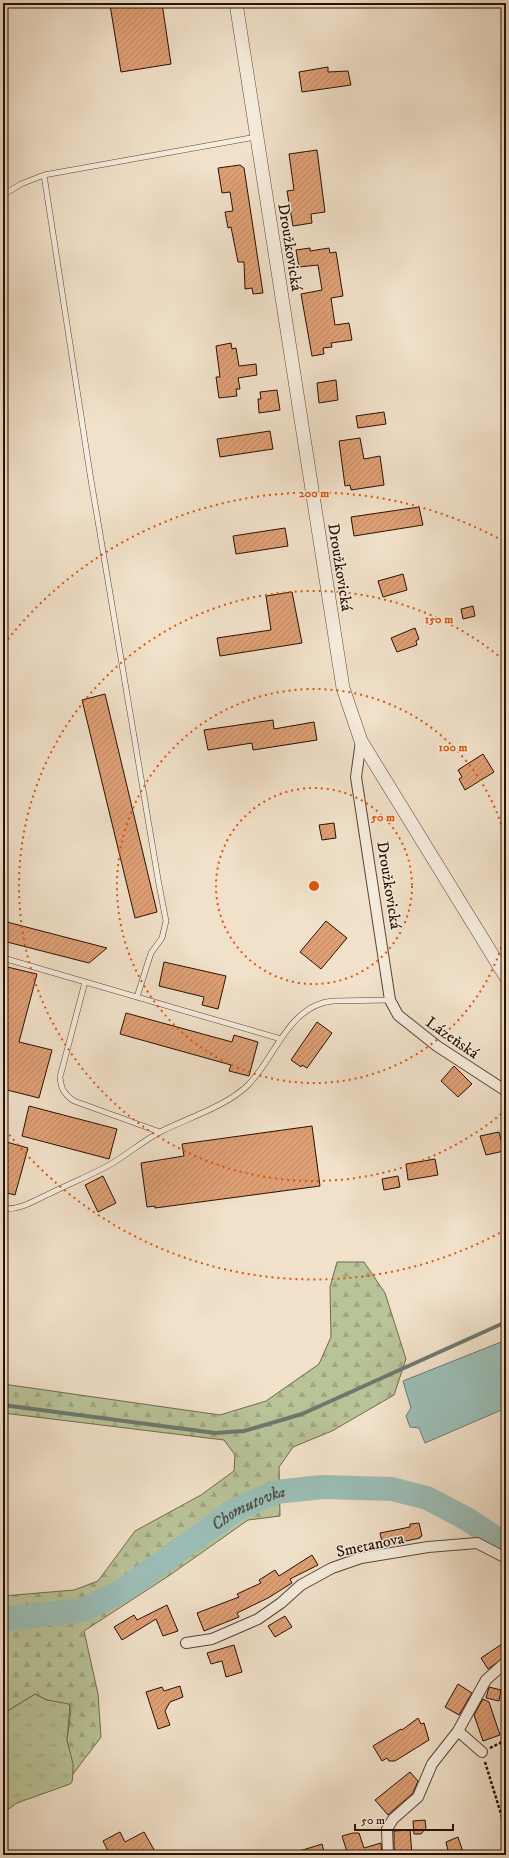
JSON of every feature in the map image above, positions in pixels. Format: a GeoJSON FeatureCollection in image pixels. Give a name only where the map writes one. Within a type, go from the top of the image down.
{"type":"FeatureCollection","features":[{"type":"Feature","properties":{"kind":"street","name":"Droužkovická"},"geometry":{"type":"LineString","coordinates":[[236,3],[343,688],[361,741],[356,777],[390,1000]]}},
{"type":"Feature","properties":{"kind":"street"},"geometry":{"type":"LineString","coordinates":[[361,741],[506,977]]}},
{"type":"Feature","properties":{"kind":"street","name":"Lázeňská"},"geometry":{"type":"LineString","coordinates":[[390,1000],[398,1015],[437,1046],[506,1091]]}},
{"type":"Feature","properties":{"kind":"street","name":"Smetanova"},"geometry":{"type":"LineString","coordinates":[[186,1643],[212,1639],[258,1619],[281,1603],[301,1585],[332,1568],[361,1558],[428,1547],[477,1543],[506,1558]]}},
{"type":"Feature","properties":{"kind":"street"},"geometry":{"type":"LineString","coordinates":[[388,1855],[387,1829],[393,1819],[418,1797],[432,1764],[458,1731],[486,1680],[506,1662]]}},
{"type":"Feature","properties":{"kind":"street"},"geometry":{"type":"LineString","coordinates":[[458,1731],[482,1752]]}},
{"type":"Feature","properties":{"kind":"lane"},"geometry":{"type":"LineString","coordinates":[[3,195],[21,184],[44,175],[257,137]]}},
{"type":"Feature","properties":{"kind":"lane"},"geometry":{"type":"LineString","coordinates":[[44,175],[90,474],[166,921],[162,938],[152,953],[137,996]]}},
{"type":"Feature","properties":{"kind":"lane"},"geometry":{"type":"LineString","coordinates":[[3,958],[281,1039]]}},
{"type":"Feature","properties":{"kind":"lane"},"geometry":{"type":"LineString","coordinates":[[85,982],[60,1077],[60,1086],[65,1095],[74,1101],[160,1132]]}},
{"type":"Feature","properties":{"kind":"lane"},"geometry":{"type":"LineString","coordinates":[[3,1209],[22,1207],[110,1164],[160,1132],[231,1098],[247,1086],[281,1039],[302,1014],[324,1002],[390,1000]]}},
{"type":"Feature","properties":{"kind":"path"},"geometry":{"type":"LineString","coordinates":[[506,1740],[482,1752],[506,1830]]}},
{"type":"Feature","properties":{"kind":"green space"},"geometry":{"type":"Polygon","coordinates":[[[337,1262],[364,1262],[385,1293],[406,1359],[394,1395],[332,1431],[293,1447],[279,1467],[280,1516],[248,1520],[170,1575],[84,1631],[98,1694],[101,1737],[73,1774],[73,1764],[67,1740],[71,1710],[69,1704],[47,1700],[35,1694],[9,1710],[3,1710],[3,1596],[74,1590],[98,1581],[135,1531],[201,1495],[234,1471],[235,1455],[224,1440],[3,1413],[3,1384],[220,1415],[266,1401],[319,1364],[331,1337],[330,1287],[337,1262]]]}},
{"type":"Feature","properties":{"kind":"green space"},"geometry":{"type":"Polygon","coordinates":[[[35,1694],[47,1700],[63,1701],[70,1705],[67,1740],[74,1764],[72,1782],[17,1803],[3,1813],[3,1710],[9,1710],[35,1694]]]}},
{"type":"Feature","properties":{"kind":"water"},"geometry":{"type":"Polygon","coordinates":[[[506,1340],[506,1408],[425,1443],[419,1428],[410,1427],[406,1416],[411,1408],[403,1381],[506,1340]]]}},
{"type":"Feature","properties":{"kind":"building"},"geometry":{"type":"Polygon","coordinates":[[[123,3],[162,3],[171,64],[121,72],[110,5],[123,3]]]}},
{"type":"Feature","properties":{"kind":"building"},"geometry":{"type":"Polygon","coordinates":[[[328,67],[328,72],[348,71],[351,85],[302,92],[299,72],[328,67]]]}},
{"type":"Feature","properties":{"kind":"building"},"geometry":{"type":"Polygon","coordinates":[[[317,150],[325,212],[311,214],[312,223],[293,226],[287,191],[294,190],[289,154],[317,150]]]}},
{"type":"Feature","properties":{"kind":"building"},"geometry":{"type":"Polygon","coordinates":[[[240,165],[244,168],[263,293],[253,294],[252,288],[245,289],[244,262],[238,262],[231,227],[228,228],[225,212],[233,211],[230,192],[222,193],[218,168],[240,165]]]}},
{"type":"Feature","properties":{"kind":"building"},"geometry":{"type":"Polygon","coordinates":[[[310,248],[310,251],[329,248],[330,253],[336,252],[343,296],[331,298],[335,325],[349,323],[352,340],[331,343],[332,347],[323,348],[324,354],[312,356],[301,294],[322,290],[318,265],[299,267],[296,250],[310,248]]]}},
{"type":"Feature","properties":{"kind":"building"},"geometry":{"type":"Polygon","coordinates":[[[231,343],[232,349],[236,348],[239,366],[256,364],[257,375],[238,378],[240,389],[236,389],[237,396],[219,398],[216,377],[220,377],[216,346],[231,343]]]}},
{"type":"Feature","properties":{"kind":"building"},"geometry":{"type":"Polygon","coordinates":[[[336,380],[338,400],[319,403],[317,383],[336,380]]]}},
{"type":"Feature","properties":{"kind":"building"},"geometry":{"type":"Polygon","coordinates":[[[277,390],[280,410],[259,413],[258,399],[261,399],[260,392],[277,390]]]}},
{"type":"Feature","properties":{"kind":"building"},"geometry":{"type":"Polygon","coordinates":[[[384,412],[386,424],[358,428],[356,416],[384,412]]]}},
{"type":"Feature","properties":{"kind":"building"},"geometry":{"type":"Polygon","coordinates":[[[270,431],[273,449],[220,457],[217,439],[270,431]]]}},
{"type":"Feature","properties":{"kind":"building"},"geometry":{"type":"Polygon","coordinates":[[[360,438],[364,459],[380,456],[384,485],[351,490],[350,485],[345,486],[339,441],[360,438]]]}},
{"type":"Feature","properties":{"kind":"building"},"geometry":{"type":"Polygon","coordinates":[[[419,507],[423,525],[354,536],[351,517],[419,507]]]}},
{"type":"Feature","properties":{"kind":"building"},"geometry":{"type":"Polygon","coordinates":[[[285,528],[288,546],[236,554],[233,536],[285,528]]]}},
{"type":"Feature","properties":{"kind":"building"},"geometry":{"type":"Polygon","coordinates":[[[403,574],[407,590],[383,597],[378,581],[403,574]]]}},
{"type":"Feature","properties":{"kind":"building"},"geometry":{"type":"Polygon","coordinates":[[[292,592],[302,643],[220,656],[217,638],[271,630],[266,596],[292,592]]]}},
{"type":"Feature","properties":{"kind":"building"},"geometry":{"type":"Polygon","coordinates":[[[473,606],[475,616],[463,619],[461,609],[473,606]]]}},
{"type":"Feature","properties":{"kind":"building"},"geometry":{"type":"Polygon","coordinates":[[[415,628],[419,639],[416,641],[417,645],[397,652],[391,638],[415,628]]]}},
{"type":"Feature","properties":{"kind":"building"},"geometry":{"type":"Polygon","coordinates":[[[105,694],[157,912],[135,918],[82,700],[105,694]]]}},
{"type":"Feature","properties":{"kind":"building"},"geometry":{"type":"Polygon","coordinates":[[[273,720],[274,729],[314,722],[317,740],[253,750],[252,743],[208,750],[204,730],[273,720]]]}},
{"type":"Feature","properties":{"kind":"building"},"geometry":{"type":"Polygon","coordinates":[[[483,754],[494,772],[465,790],[459,779],[462,777],[458,770],[483,754]]]}},
{"type":"Feature","properties":{"kind":"building"},"geometry":{"type":"Polygon","coordinates":[[[334,823],[336,838],[322,840],[319,825],[334,823]]]}},
{"type":"Feature","properties":{"kind":"building"},"geometry":{"type":"Polygon","coordinates":[[[3,921],[107,948],[89,963],[3,941],[3,921]]]}},
{"type":"Feature","properties":{"kind":"building"},"geometry":{"type":"Polygon","coordinates":[[[326,921],[347,938],[321,969],[300,952],[326,921]]]}},
{"type":"Feature","properties":{"kind":"building"},"geometry":{"type":"Polygon","coordinates":[[[164,962],[226,976],[218,1009],[202,1005],[204,997],[159,986],[164,962]]]}},
{"type":"Feature","properties":{"kind":"building"},"geometry":{"type":"Polygon","coordinates":[[[3,966],[37,974],[19,1042],[52,1050],[39,1098],[3,1089],[3,966]]]}},
{"type":"Feature","properties":{"kind":"building"},"geometry":{"type":"Polygon","coordinates":[[[126,1013],[232,1042],[234,1035],[258,1042],[249,1076],[229,1071],[231,1065],[120,1034],[126,1013]]]}},
{"type":"Feature","properties":{"kind":"building"},"geometry":{"type":"Polygon","coordinates":[[[317,1022],[332,1033],[307,1068],[302,1065],[301,1067],[291,1060],[317,1022]]]}},
{"type":"Feature","properties":{"kind":"building"},"geometry":{"type":"Polygon","coordinates":[[[454,1066],[472,1084],[458,1097],[441,1081],[454,1066]]]}},
{"type":"Feature","properties":{"kind":"building"},"geometry":{"type":"Polygon","coordinates":[[[29,1106],[117,1129],[109,1159],[22,1136],[29,1106]]]}},
{"type":"Feature","properties":{"kind":"building"},"geometry":{"type":"Polygon","coordinates":[[[312,1126],[320,1186],[155,1208],[155,1206],[147,1207],[141,1163],[184,1156],[182,1144],[312,1126]]]}},
{"type":"Feature","properties":{"kind":"building"},"geometry":{"type":"Polygon","coordinates":[[[499,1132],[504,1151],[486,1155],[480,1136],[499,1132]]]}},
{"type":"Feature","properties":{"kind":"building"},"geometry":{"type":"Polygon","coordinates":[[[3,1141],[28,1148],[15,1195],[3,1192],[3,1141]]]}},
{"type":"Feature","properties":{"kind":"building"},"geometry":{"type":"Polygon","coordinates":[[[435,1159],[438,1175],[408,1180],[406,1164],[435,1159]]]}},
{"type":"Feature","properties":{"kind":"building"},"geometry":{"type":"Polygon","coordinates":[[[103,1176],[116,1203],[98,1212],[85,1185],[103,1176]]]}},
{"type":"Feature","properties":{"kind":"building"},"geometry":{"type":"Polygon","coordinates":[[[398,1176],[400,1187],[384,1190],[382,1179],[398,1176]]]}},
{"type":"Feature","properties":{"kind":"building"},"geometry":{"type":"Polygon","coordinates":[[[419,1523],[422,1536],[420,1538],[383,1546],[380,1533],[410,1527],[410,1524],[419,1523]]]}},
{"type":"Feature","properties":{"kind":"building"},"geometry":{"type":"Polygon","coordinates":[[[312,1555],[318,1565],[290,1579],[292,1583],[268,1598],[237,1613],[239,1617],[204,1631],[197,1613],[239,1597],[237,1594],[261,1583],[259,1580],[275,1570],[279,1576],[312,1555]]]}},
{"type":"Feature","properties":{"kind":"building"},"geometry":{"type":"Polygon","coordinates":[[[167,1605],[178,1631],[163,1636],[156,1619],[122,1640],[114,1627],[134,1615],[137,1620],[167,1605]]]}},
{"type":"Feature","properties":{"kind":"building"},"geometry":{"type":"Polygon","coordinates":[[[285,1616],[292,1627],[275,1637],[268,1626],[285,1616]]]}},
{"type":"Feature","properties":{"kind":"building"},"geometry":{"type":"Polygon","coordinates":[[[502,1644],[506,1650],[506,1656],[488,1669],[481,1658],[502,1644]]]}},
{"type":"Feature","properties":{"kind":"building"},"geometry":{"type":"Polygon","coordinates":[[[234,1645],[242,1672],[226,1677],[222,1661],[211,1664],[207,1653],[234,1645]]]}},
{"type":"Feature","properties":{"kind":"building"},"geometry":{"type":"Polygon","coordinates":[[[458,1684],[472,1693],[459,1715],[445,1707],[458,1684]]]}},
{"type":"Feature","properties":{"kind":"building"},"geometry":{"type":"Polygon","coordinates":[[[180,1686],[183,1697],[170,1702],[165,1711],[170,1725],[158,1729],[146,1692],[162,1687],[164,1691],[180,1686]]]}},
{"type":"Feature","properties":{"kind":"building"},"geometry":{"type":"Polygon","coordinates":[[[489,1687],[501,1690],[499,1701],[486,1698],[489,1687]]]}},
{"type":"Feature","properties":{"kind":"building"},"geometry":{"type":"Polygon","coordinates":[[[483,1699],[489,1702],[500,1735],[483,1741],[474,1715],[483,1699]]]}},
{"type":"Feature","properties":{"kind":"building"},"geometry":{"type":"Polygon","coordinates":[[[418,1718],[421,1724],[424,1723],[429,1740],[395,1761],[389,1761],[387,1758],[382,1761],[373,1746],[401,1729],[402,1730],[418,1718]]]}},
{"type":"Feature","properties":{"kind":"building"},"geometry":{"type":"Polygon","coordinates":[[[410,1772],[418,1781],[413,1793],[388,1815],[375,1800],[410,1772]]]}},
{"type":"Feature","properties":{"kind":"building"},"geometry":{"type":"Polygon","coordinates":[[[425,1820],[426,1828],[421,1834],[414,1834],[413,1821],[425,1820]]]}},
{"type":"Feature","properties":{"kind":"building"},"geometry":{"type":"Polygon","coordinates":[[[410,1830],[412,1855],[394,1855],[394,1831],[410,1830]]]}},
{"type":"Feature","properties":{"kind":"building"},"geometry":{"type":"Polygon","coordinates":[[[120,1832],[125,1842],[144,1832],[157,1855],[110,1855],[103,1841],[120,1832]]]}},
{"type":"Feature","properties":{"kind":"building"},"geometry":{"type":"Polygon","coordinates":[[[359,1833],[364,1848],[381,1843],[382,1855],[348,1855],[342,1836],[359,1833]]]}},
{"type":"Feature","properties":{"kind":"building"},"geometry":{"type":"Polygon","coordinates":[[[458,1837],[464,1855],[449,1855],[446,1842],[458,1837]]]}},
{"type":"Feature","properties":{"kind":"building"},"geometry":{"type":"Polygon","coordinates":[[[322,1844],[325,1855],[294,1855],[293,1853],[322,1844]]]}},
{"type":"Feature","properties":{"kind":"waterway"},"geometry":{"type":"LineString","coordinates":[[3,1405],[215,1433],[244,1431],[302,1414],[506,1322]]}},
{"type":"Feature","properties":{"kind":"waterway","name":"Chomutovka"},"geometry":{"type":"LineString","coordinates":[[3,1619],[83,1610],[122,1591],[235,1510],[276,1492],[322,1487],[392,1489],[427,1498],[467,1519],[506,1545]]}}]}
